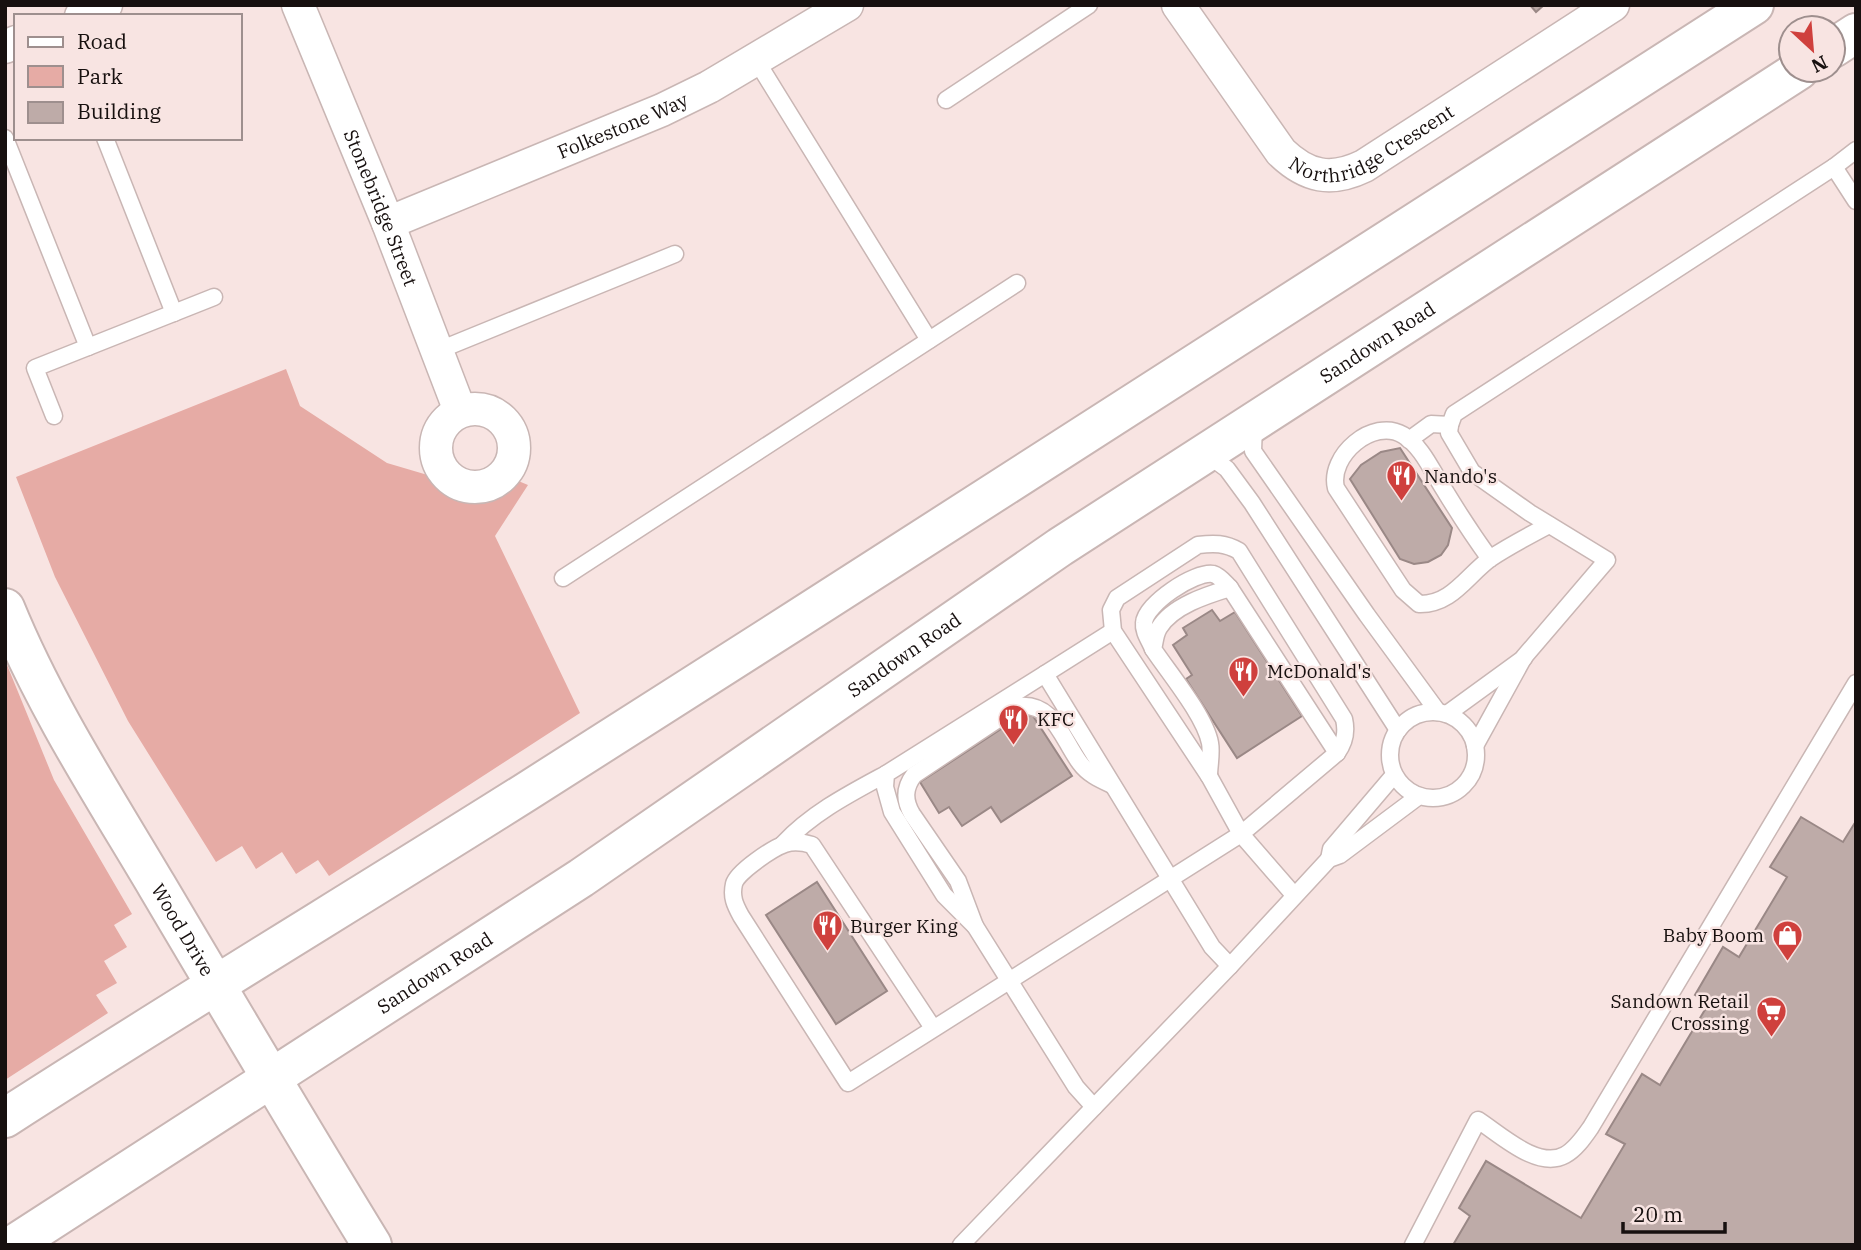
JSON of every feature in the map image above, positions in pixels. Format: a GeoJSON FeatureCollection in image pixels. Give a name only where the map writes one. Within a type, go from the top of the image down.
{"type":"FeatureCollection","features":[{"type":"Feature","properties":{"kind":"main road"},"geometry":{"type":"LineString","coordinates":[[5,1118],[216,983],[548,778],[1754,5]]}},
{"type":"Feature","properties":{"kind":"main road","name":"Sandown Road"},"geometry":{"type":"LineString","coordinates":[[13,1245],[581,878],[1060,547],[1777,84]]}},
{"type":"Feature","properties":{"kind":"main road","name":"Wood Drive"},"geometry":{"type":"LineString","coordinates":[[5,608],[32,670],[70,741],[216,983],[270,1079],[372,1245]]}},
{"type":"Feature","properties":{"kind":"street"},"geometry":{"type":"LineString","coordinates":[[86,14],[107,5]]}},
{"type":"Feature","properties":{"kind":"street","name":"Stonebridge Street"},"geometry":{"type":"LineString","coordinates":[[298,5],[388,223],[460,411]]}},
{"type":"Feature","properties":{"kind":"street","name":"Folkestone Way"},"geometry":{"type":"LineString","coordinates":[[388,223],[662,110],[709,87],[847,5]]}},
{"type":"Feature","properties":{"kind":"street","name":"Northridge Crescent"},"geometry":{"type":"LineString","coordinates":[[1178,5],[1281,152],[1293,164],[1309,172],[1327,176],[1352,172],[1364,166],[1613,5]]}},
{"type":"Feature","properties":{"kind":"lane"},"geometry":{"type":"LineString","coordinates":[[946,100],[1089,5]]}},
{"type":"Feature","properties":{"kind":"lane"},"geometry":{"type":"LineString","coordinates":[[756,60],[929,340]]}},
{"type":"Feature","properties":{"kind":"lane"},"geometry":{"type":"LineString","coordinates":[[5,138],[88,347]]}},
{"type":"Feature","properties":{"kind":"lane"},"geometry":{"type":"LineString","coordinates":[[106,140],[174,313]]}},
{"type":"Feature","properties":{"kind":"lane"},"geometry":{"type":"LineString","coordinates":[[1475,746],[1524,657],[1607,560],[1549,525],[1472,472],[1452,440],[1450,425],[1454,414],[1834,167],[1856,150]]}},
{"type":"Feature","properties":{"kind":"lane"},"geometry":{"type":"LineString","coordinates":[[1834,167],[1856,201]]}},
{"type":"Feature","properties":{"kind":"lane"},"geometry":{"type":"LineString","coordinates":[[437,351],[675,254]]}},
{"type":"Feature","properties":{"kind":"lane"},"geometry":{"type":"LineString","coordinates":[[563,578],[1017,284]]}},
{"type":"Feature","properties":{"kind":"lane"},"geometry":{"type":"LineString","coordinates":[[54,416],[35,368],[214,297]]}},
{"type":"Feature","properties":{"kind":"lane"},"geometry":{"type":"LineString","coordinates":[[1255,419],[1252,432],[1253,451],[1367,615],[1442,713]]}},
{"type":"Feature","properties":{"kind":"lane"},"geometry":{"type":"LineString","coordinates":[[1409,440],[1431,424],[1450,425]]}},
{"type":"Feature","properties":{"kind":"lane"},"geometry":{"type":"LineString","coordinates":[[1490,559],[1409,440],[1391,430],[1370,435],[1357,440],[1340,461],[1334,481],[1336,488],[1403,590],[1419,604],[1450,596],[1490,559],[1549,525]]}},
{"type":"Feature","properties":{"kind":"lane"},"geometry":{"type":"LineString","coordinates":[[1204,453],[1227,469],[1252,503],[1398,730]]}},
{"type":"Feature","properties":{"kind":"lane"},"geometry":{"type":"LineString","coordinates":[[1113,631],[886,774],[831,805],[799,827],[783,844],[739,874],[734,882],[733,903],[848,1083],[1241,834],[1337,753],[1345,734],[1344,719],[1239,551],[1228,545],[1199,545],[1117,598],[1111,610],[1113,631],[1209,776],[1241,834],[1294,895]]}},
{"type":"Feature","properties":{"kind":"lane"},"geometry":{"type":"LineString","coordinates":[[1209,776],[1210,743],[1196,712],[1153,649],[1143,621],[1156,602],[1202,575],[1219,577],[1230,588],[1337,753]]}},
{"type":"Feature","properties":{"kind":"lane"},"geometry":{"type":"LineString","coordinates":[[1442,713],[1524,657]]}},
{"type":"Feature","properties":{"kind":"lane"},"geometry":{"type":"LineString","coordinates":[[1045,674],[1212,947],[1230,965]]}},
{"type":"Feature","properties":{"kind":"lane"},"geometry":{"type":"LineString","coordinates":[[1413,1245],[1478,1120],[1532,1156],[1548,1159],[1565,1155],[1577,1145],[1591,1127],[1856,682]]}},
{"type":"Feature","properties":{"kind":"lane"},"geometry":{"type":"LineString","coordinates":[[1094,1107],[1076,1087],[975,926],[958,881],[906,799],[907,787],[914,775],[1018,706],[1030,705],[1052,718],[1080,764],[1092,775],[1112,785]]}},
{"type":"Feature","properties":{"kind":"lane"},"geometry":{"type":"LineString","coordinates":[[1429,712],[1442,713],[1462,723],[1475,746],[1476,755],[1471,774],[1458,790],[1440,797],[1419,796],[1409,791],[1394,775],[1391,766],[1390,747],[1398,730],[1411,717],[1429,712]]}},
{"type":"Feature","properties":{"kind":"lane"},"geometry":{"type":"LineString","coordinates":[[886,774],[885,787],[892,812],[944,895],[975,926]]}},
{"type":"Feature","properties":{"kind":"lane"},"geometry":{"type":"LineString","coordinates":[[1329,859],[1331,849],[1394,775]]}},
{"type":"Feature","properties":{"kind":"lane"},"geometry":{"type":"LineString","coordinates":[[961,1245],[1329,859],[1340,855],[1419,796]]}},
{"type":"Feature","properties":{"kind":"lane"},"geometry":{"type":"LineString","coordinates":[[783,844],[798,841],[811,845],[820,854],[933,1028]]}},
{"type":"Feature","properties":{"kind":"green space"},"geometry":{"type":"Polygon","coordinates":[[[286,369],[300,406],[387,463],[431,476],[442,488],[456,496],[473,499],[489,498],[504,491],[516,480],[528,485],[495,536],[580,713],[329,876],[318,860],[296,874],[282,852],[256,869],[242,846],[216,862],[128,721],[55,577],[16,477],[286,369]]]}},
{"type":"Feature","properties":{"kind":"green space"},"geometry":{"type":"Polygon","coordinates":[[[5,660],[54,780],[132,914],[114,925],[127,947],[104,961],[117,983],[96,995],[108,1013],[5,1080],[5,660]]]}},
{"type":"Feature","properties":{"kind":"building"},"geometry":{"type":"Polygon","coordinates":[[[1530,5],[1544,5],[1536,12],[1530,5]]]}},
{"type":"Feature","properties":{"kind":"building","name":"Nando's"},"geometry":{"type":"Polygon","coordinates":[[[1400,448],[1452,528],[1448,545],[1441,555],[1428,562],[1414,564],[1400,559],[1350,479],[1361,465],[1381,452],[1400,448]]]}},
{"type":"Feature","properties":{"kind":"building","name":"McDonald's"},"geometry":{"type":"Polygon","coordinates":[[[1212,610],[1220,621],[1235,612],[1302,716],[1237,758],[1186,679],[1192,675],[1173,645],[1187,635],[1183,628],[1212,610]]]}},
{"type":"Feature","properties":{"kind":"building","name":"KFC"},"geometry":{"type":"Polygon","coordinates":[[[1024,714],[1033,716],[1072,776],[1001,822],[991,807],[962,826],[949,807],[939,813],[920,782],[1024,714]]]}},
{"type":"Feature","properties":{"kind":"building","name":"Sandown Retail Crossing"},"geometry":{"type":"Polygon","coordinates":[[[1801,817],[1843,842],[1856,821],[1856,1245],[1453,1245],[1470,1216],[1459,1208],[1486,1161],[1581,1218],[1625,1144],[1606,1134],[1642,1074],[1660,1085],[1709,1003],[1695,995],[1723,947],[1739,957],[1787,877],[1770,867],[1801,817]]]}},
{"type":"Feature","properties":{"kind":"building","name":"Burger King"},"geometry":{"type":"Polygon","coordinates":[[[817,882],[887,991],[836,1024],[766,915],[817,882]]]}},
{"type":"Feature","properties":{"kind":"place","name":"Nando's"},"geometry":{"type":"Point","coordinates":[1401,503]}},
{"type":"Feature","properties":{"kind":"place","name":"McDonald's"},"geometry":{"type":"Point","coordinates":[1244,698]}},
{"type":"Feature","properties":{"kind":"place","name":"KFC"},"geometry":{"type":"Point","coordinates":[1014,746]}},
{"type":"Feature","properties":{"kind":"place","name":"Burger King"},"geometry":{"type":"Point","coordinates":[827,953]}},
{"type":"Feature","properties":{"kind":"place","name":"Baby Boom"},"geometry":{"type":"Point","coordinates":[1787,962]}},
{"type":"Feature","properties":{"kind":"place","name":"Sandown Retail Crossing"},"geometry":{"type":"Point","coordinates":[1772,1039]}}]}
